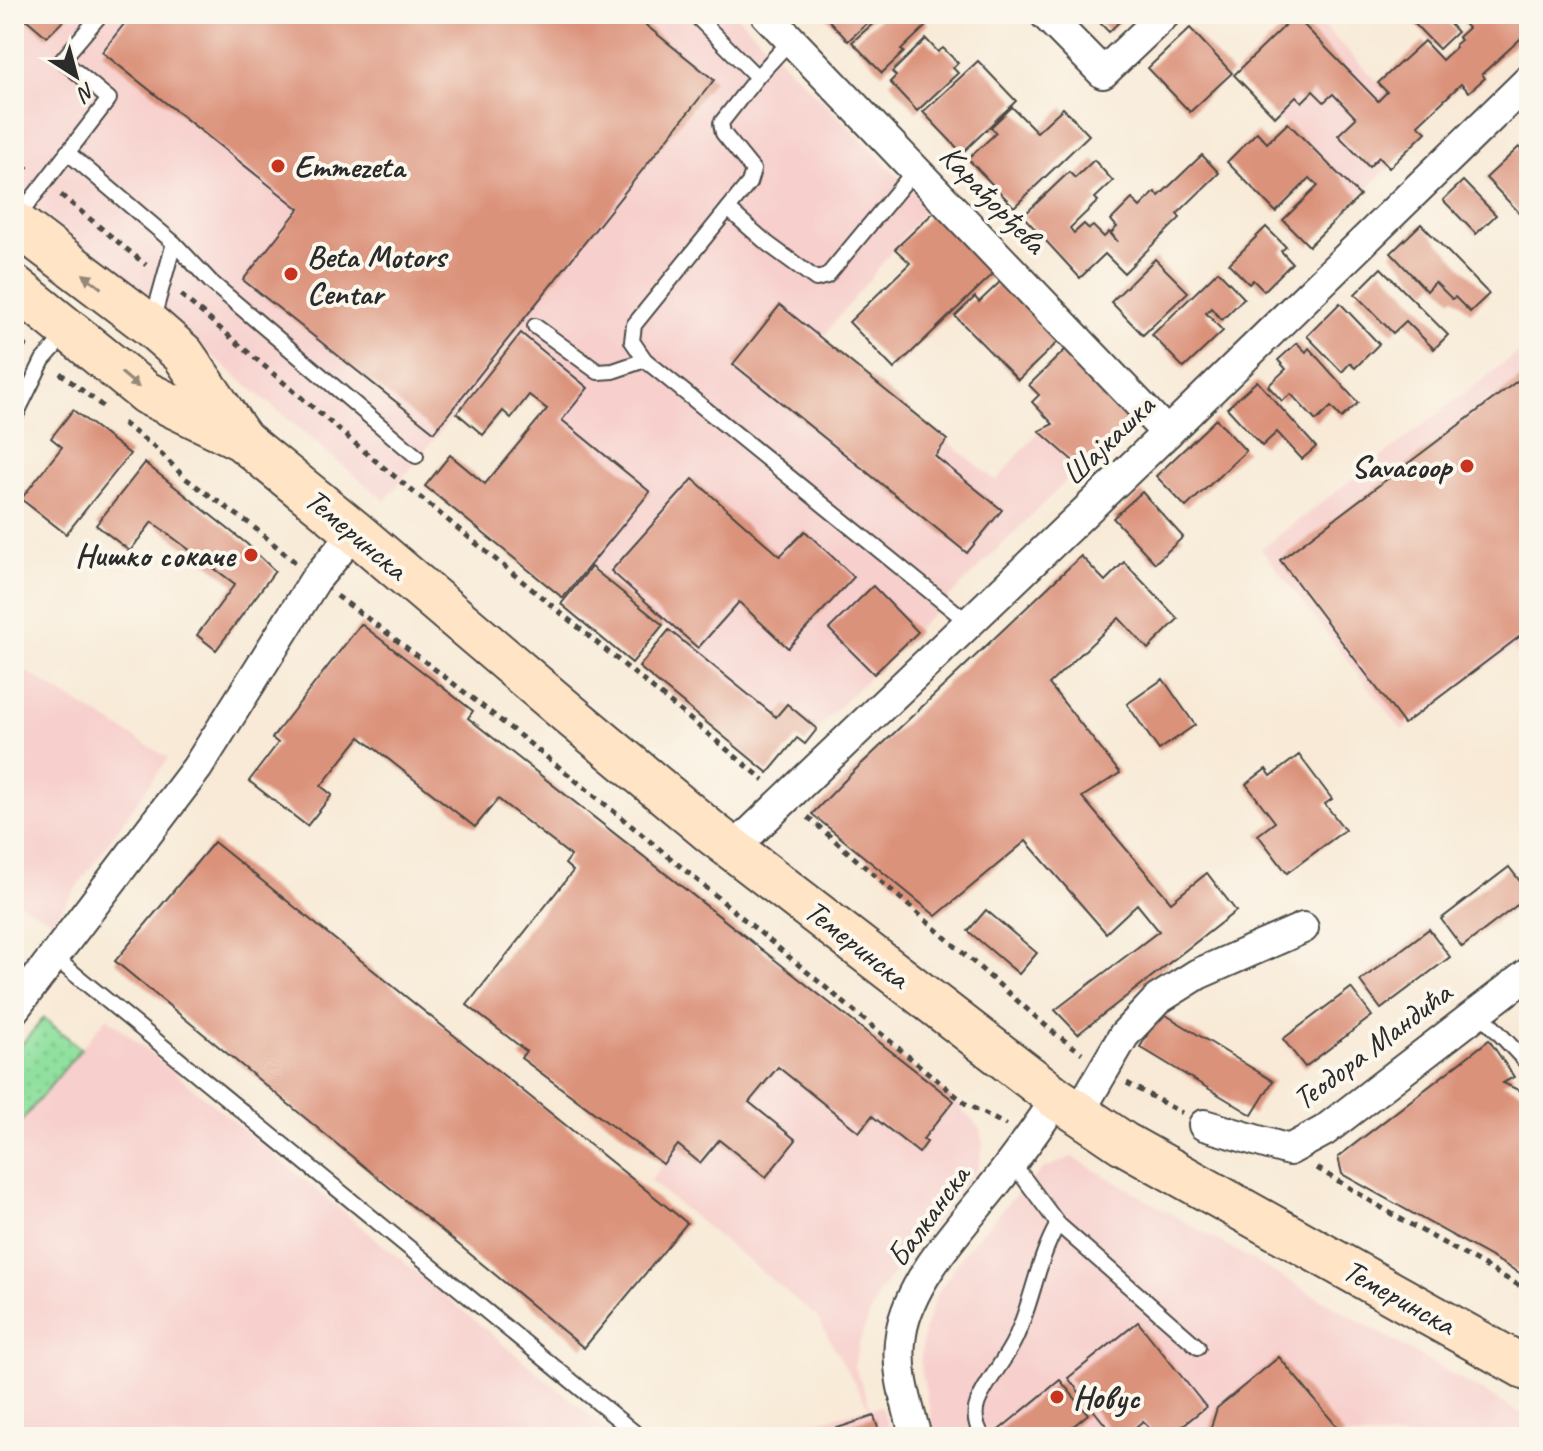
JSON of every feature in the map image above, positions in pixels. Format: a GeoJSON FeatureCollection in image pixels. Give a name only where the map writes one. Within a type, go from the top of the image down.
{"type":"FeatureCollection","features":[{"type":"Feature","properties":{"kind":"main road","name":"Темеринска"},"geometry":{"type":"LineString","coordinates":[[14,222],[183,354],[241,439]]}},
{"type":"Feature","properties":{"kind":"main road","name":"Темеринска"},"geometry":{"type":"LineString","coordinates":[[14,286],[146,393],[241,439],[733,849],[1068,1106],[1136,1150],[1529,1370]]}},
{"type":"Feature","properties":{"kind":"street","name":"Карађорђева"},"geometry":{"type":"LineString","coordinates":[[766,14],[1167,433]]}},
{"type":"Feature","properties":{"kind":"street"},"geometry":{"type":"LineString","coordinates":[[1045,14],[1103,73],[1165,14]]}},
{"type":"Feature","properties":{"kind":"street","name":"Шајкашка"},"geometry":{"type":"LineString","coordinates":[[733,849],[1529,80]]}},
{"type":"Feature","properties":{"kind":"street"},"geometry":{"type":"LineString","coordinates":[[14,1009],[197,768],[315,580],[355,532]]}},
{"type":"Feature","properties":{"kind":"street"},"geometry":{"type":"LineString","coordinates":[[1068,1106],[1105,1071],[1124,1035],[1158,999],[1198,974],[1303,928]]}},
{"type":"Feature","properties":{"kind":"street","name":"Теодора Мандића"},"geometry":{"type":"LineString","coordinates":[[1204,1125],[1289,1150],[1324,1131],[1529,973]]}},
{"type":"Feature","properties":{"kind":"street","name":"Балканска"},"geometry":{"type":"LineString","coordinates":[[916,1437],[899,1365],[901,1333],[912,1301],[929,1268],[1031,1136],[1068,1106]]}},
{"type":"Feature","properties":{"kind":"lane"},"geometry":{"type":"LineString","coordinates":[[14,222],[109,99],[62,60],[101,14]]}},
{"type":"Feature","properties":{"kind":"lane"},"geometry":{"type":"LineString","coordinates":[[694,14],[757,77]]}},
{"type":"Feature","properties":{"kind":"lane"},"geometry":{"type":"LineString","coordinates":[[791,40],[721,123],[723,133],[753,170],[749,183],[634,325],[632,341],[645,360],[969,623]]}},
{"type":"Feature","properties":{"kind":"lane"},"geometry":{"type":"LineString","coordinates":[[67,152],[174,243],[211,282],[416,456]]}},
{"type":"Feature","properties":{"kind":"lane"},"geometry":{"type":"LineString","coordinates":[[728,209],[768,244],[816,279],[827,276],[915,170]]}},
{"type":"Feature","properties":{"kind":"lane"},"geometry":{"type":"LineString","coordinates":[[151,326],[174,243]]}},
{"type":"Feature","properties":{"kind":"lane"},"geometry":{"type":"LineString","coordinates":[[535,326],[598,372],[613,371],[645,360]]}},
{"type":"Feature","properties":{"kind":"lane"},"geometry":{"type":"LineString","coordinates":[[14,419],[43,360],[69,330]]}},
{"type":"Feature","properties":{"kind":"lane"},"geometry":{"type":"LineString","coordinates":[[55,958],[640,1437]]}},
{"type":"Feature","properties":{"kind":"lane"},"geometry":{"type":"LineString","coordinates":[[1479,1012],[1529,1065]]}},
{"type":"Feature","properties":{"kind":"lane"},"geometry":{"type":"LineString","coordinates":[[1012,1162],[1058,1224],[1198,1347]]}},
{"type":"Feature","properties":{"kind":"lane"},"geometry":{"type":"LineString","coordinates":[[983,1437],[975,1418],[977,1403],[1015,1340],[1044,1248],[1058,1224]]}},
{"type":"Feature","properties":{"kind":"path"},"geometry":{"type":"LineString","coordinates":[[14,159],[46,182],[371,457],[787,799],[1053,1032],[1105,1071],[1204,1125]]}},
{"type":"Feature","properties":{"kind":"path"},"geometry":{"type":"LineString","coordinates":[[72,383],[109,412]]}},
{"type":"Feature","properties":{"kind":"path"},"geometry":{"type":"LineString","coordinates":[[121,421],[158,450],[185,478],[250,524],[315,580],[417,654],[630,823],[966,1104],[994,1121],[1031,1136]]}},
{"type":"Feature","properties":{"kind":"path"},"geometry":{"type":"LineString","coordinates":[[1289,1150],[1392,1214],[1529,1291]]}},
{"type":"Feature","properties":{"kind":"shaded area"},"geometry":{"type":"Polygon","coordinates":[[[14,14],[20,14],[47,37],[70,14],[735,14],[928,206],[822,338],[996,481],[1039,431],[1080,467],[817,729],[787,704],[776,717],[590,565],[650,492],[562,420],[588,387],[521,331],[385,501],[14,189],[14,14]]]}},
{"type":"Feature","properties":{"kind":"shaded area"},"geometry":{"type":"Polygon","coordinates":[[[1296,14],[1312,14],[1426,132],[1360,196],[1289,123],[1285,126],[1234,75],[1296,14]]]}},
{"type":"Feature","properties":{"kind":"shaded area","name":"Savacoop"},"geometry":{"type":"Polygon","coordinates":[[[1529,344],[1529,669],[1512,648],[1402,730],[1261,549],[1529,344]]]}},
{"type":"Feature","properties":{"kind":"shaded area"},"geometry":{"type":"Polygon","coordinates":[[[14,664],[168,758],[53,921],[14,900],[14,664]]]}},
{"type":"Feature","properties":{"kind":"shaded area"},"geometry":{"type":"Polygon","coordinates":[[[805,983],[954,1101],[980,1129],[983,1146],[978,1168],[878,1294],[859,1342],[854,1366],[871,1408],[881,1406],[892,1437],[756,1437],[869,1408],[816,1316],[650,1181],[805,983]]]}},
{"type":"Feature","properties":{"kind":"shaded area"},"geometry":{"type":"Polygon","coordinates":[[[107,1017],[616,1437],[14,1437],[14,1130],[107,1017]]]}},
{"type":"Feature","properties":{"kind":"shaded area"},"geometry":{"type":"Polygon","coordinates":[[[1072,1157],[1529,1418],[1529,1437],[935,1437],[920,1364],[924,1329],[936,1295],[964,1253],[1009,1202],[1043,1169],[1072,1157]]]}},
{"type":"Feature","properties":{"kind":"green space"},"geometry":{"type":"Polygon","coordinates":[[[44,1018],[81,1049],[14,1130],[14,1053],[44,1018]]]}},
{"type":"Feature","properties":{"kind":"building"},"geometry":{"type":"Polygon","coordinates":[[[20,14],[70,14],[47,37],[20,14]]]}},
{"type":"Feature","properties":{"kind":"building"},"geometry":{"type":"Polygon","coordinates":[[[132,14],[632,14],[714,80],[434,432],[243,280],[299,209],[102,52],[132,14]]]}},
{"type":"Feature","properties":{"kind":"building"},"geometry":{"type":"Polygon","coordinates":[[[823,14],[877,14],[848,41],[823,14]]]}},
{"type":"Feature","properties":{"kind":"building"},"geometry":{"type":"Polygon","coordinates":[[[884,14],[918,14],[928,24],[882,73],[852,42],[884,14]]]}},
{"type":"Feature","properties":{"kind":"building"},"geometry":{"type":"Polygon","coordinates":[[[1091,14],[1127,14],[1109,32],[1091,14]]]}},
{"type":"Feature","properties":{"kind":"building"},"geometry":{"type":"Polygon","coordinates":[[[1405,14],[1456,14],[1448,22],[1457,32],[1439,49],[1405,14]]]}},
{"type":"Feature","properties":{"kind":"building"},"geometry":{"type":"Polygon","coordinates":[[[1468,14],[1529,14],[1529,31],[1482,74],[1485,78],[1469,92],[1461,84],[1418,125],[1426,132],[1389,168],[1379,157],[1369,167],[1338,135],[1356,118],[1333,94],[1324,102],[1313,91],[1302,102],[1296,96],[1275,117],[1234,75],[1295,16],[1378,101],[1387,92],[1378,83],[1424,41],[1442,60],[1456,47],[1461,40],[1458,37],[1468,28],[1461,20],[1468,14]]]}},
{"type":"Feature","properties":{"kind":"building"},"geometry":{"type":"Polygon","coordinates":[[[1190,28],[1232,73],[1190,112],[1148,68],[1190,28]]]}},
{"type":"Feature","properties":{"kind":"building"},"geometry":{"type":"Polygon","coordinates":[[[926,39],[938,52],[943,48],[958,63],[953,68],[958,73],[917,111],[890,82],[896,76],[892,72],[926,39]]]}},
{"type":"Feature","properties":{"kind":"building"},"geometry":{"type":"Polygon","coordinates":[[[978,61],[1016,101],[962,153],[923,112],[978,61]]]}},
{"type":"Feature","properties":{"kind":"building"},"geometry":{"type":"Polygon","coordinates":[[[1012,107],[1037,132],[1063,108],[1089,135],[1014,207],[968,159],[996,133],[991,127],[1012,107]]]}},
{"type":"Feature","properties":{"kind":"building"},"geometry":{"type":"Polygon","coordinates":[[[1288,123],[1360,196],[1309,246],[1283,220],[1318,186],[1310,178],[1276,212],[1227,162],[1257,132],[1267,143],[1288,123]]]}},
{"type":"Feature","properties":{"kind":"building"},"geometry":{"type":"Polygon","coordinates":[[[1519,147],[1529,158],[1529,223],[1486,178],[1519,147]]]}},
{"type":"Feature","properties":{"kind":"building"},"geometry":{"type":"Polygon","coordinates":[[[1202,155],[1219,173],[1177,214],[1180,218],[1124,273],[1105,254],[1080,278],[1023,216],[1069,172],[1075,178],[1094,160],[1113,181],[1095,198],[1098,201],[1070,228],[1074,233],[1084,224],[1089,229],[1093,226],[1104,237],[1109,232],[1118,242],[1111,233],[1117,227],[1111,220],[1132,199],[1140,207],[1155,192],[1159,196],[1202,155]]]}},
{"type":"Feature","properties":{"kind":"building"},"geometry":{"type":"Polygon","coordinates":[[[1463,181],[1496,215],[1476,234],[1443,200],[1463,181]]]}},
{"type":"Feature","properties":{"kind":"building"},"geometry":{"type":"Polygon","coordinates":[[[934,212],[994,273],[894,369],[849,322],[910,263],[895,249],[934,212]]]}},
{"type":"Feature","properties":{"kind":"building"},"geometry":{"type":"Polygon","coordinates":[[[1421,224],[1489,294],[1470,312],[1435,282],[1427,291],[1391,253],[1421,224]]]}},
{"type":"Feature","properties":{"kind":"building"},"geometry":{"type":"Polygon","coordinates":[[[1266,227],[1286,247],[1281,251],[1292,263],[1264,291],[1253,280],[1249,284],[1229,264],[1266,227]]]}},
{"type":"Feature","properties":{"kind":"building"},"geometry":{"type":"Polygon","coordinates":[[[1155,259],[1188,292],[1143,335],[1111,302],[1155,259]]]}},
{"type":"Feature","properties":{"kind":"building"},"geometry":{"type":"Polygon","coordinates":[[[1381,268],[1448,335],[1434,349],[1406,321],[1393,333],[1355,294],[1381,268]]]}},
{"type":"Feature","properties":{"kind":"building"},"geometry":{"type":"Polygon","coordinates":[[[1218,271],[1244,298],[1222,320],[1211,308],[1206,313],[1223,331],[1184,368],[1152,335],[1218,271]]]}},
{"type":"Feature","properties":{"kind":"building"},"geometry":{"type":"Polygon","coordinates":[[[1001,281],[1059,341],[1018,380],[955,316],[975,297],[979,302],[1001,281]]]}},
{"type":"Feature","properties":{"kind":"building"},"geometry":{"type":"Polygon","coordinates":[[[1340,303],[1379,344],[1355,368],[1350,363],[1342,372],[1307,336],[1340,303]]]}},
{"type":"Feature","properties":{"kind":"building"},"geometry":{"type":"Polygon","coordinates":[[[780,305],[947,440],[935,456],[1002,510],[967,553],[733,364],[780,305]]]}},
{"type":"Feature","properties":{"kind":"building"},"geometry":{"type":"Polygon","coordinates":[[[521,333],[588,388],[562,420],[650,492],[563,598],[425,486],[450,455],[485,484],[547,409],[529,395],[511,418],[503,411],[483,435],[457,413],[521,333]]]}},
{"type":"Feature","properties":{"kind":"building"},"geometry":{"type":"Polygon","coordinates":[[[1297,343],[1306,352],[1309,348],[1358,403],[1341,418],[1331,407],[1316,421],[1291,394],[1282,401],[1268,386],[1286,369],[1278,360],[1297,343]]]}},
{"type":"Feature","properties":{"kind":"building"},"geometry":{"type":"Polygon","coordinates":[[[1066,349],[1136,420],[1080,467],[1039,431],[1053,424],[1032,402],[1039,395],[1029,385],[1066,349]]]}},
{"type":"Feature","properties":{"kind":"building","name":"Savacoop"},"geometry":{"type":"Polygon","coordinates":[[[1529,372],[1529,643],[1523,634],[1404,724],[1280,560],[1529,372]]]}},
{"type":"Feature","properties":{"kind":"building"},"geometry":{"type":"Polygon","coordinates":[[[1257,381],[1316,447],[1302,459],[1277,432],[1262,446],[1227,408],[1257,381]]]}},
{"type":"Feature","properties":{"kind":"building"},"geometry":{"type":"Polygon","coordinates":[[[73,410],[130,454],[66,534],[21,499],[62,447],[51,438],[73,410]]]}},
{"type":"Feature","properties":{"kind":"building"},"geometry":{"type":"Polygon","coordinates":[[[1216,419],[1246,451],[1186,507],[1156,476],[1216,419]]]}},
{"type":"Feature","properties":{"kind":"building"},"geometry":{"type":"Polygon","coordinates":[[[145,463],[247,544],[275,571],[216,650],[197,635],[235,584],[152,522],[130,551],[96,525],[145,463]]]}},
{"type":"Feature","properties":{"kind":"building"},"geometry":{"type":"Polygon","coordinates":[[[693,479],[780,556],[805,531],[854,577],[788,648],[739,602],[698,648],[611,571],[693,479]]]}},
{"type":"Feature","properties":{"kind":"building"},"geometry":{"type":"Polygon","coordinates":[[[1142,492],[1183,537],[1155,563],[1113,518],[1142,492]]]}},
{"type":"Feature","properties":{"kind":"building"},"geometry":{"type":"Polygon","coordinates":[[[1081,556],[1105,581],[1124,562],[1178,619],[1148,649],[1119,618],[1049,684],[1120,773],[1082,797],[1171,902],[1207,873],[1236,911],[1078,1034],[1055,1010],[1159,931],[1137,904],[1106,933],[1026,841],[936,916],[812,814],[1081,556]]]}},
{"type":"Feature","properties":{"kind":"building"},"geometry":{"type":"Polygon","coordinates":[[[591,567],[663,625],[632,663],[561,604],[591,567]]]}},
{"type":"Feature","properties":{"kind":"building"},"geometry":{"type":"Polygon","coordinates":[[[873,586],[918,632],[874,674],[829,629],[873,586]]]}},
{"type":"Feature","properties":{"kind":"building"},"geometry":{"type":"Polygon","coordinates":[[[361,624],[473,711],[468,718],[954,1101],[923,1139],[927,1142],[919,1153],[872,1116],[859,1132],[778,1067],[749,1102],[796,1140],[766,1177],[719,1140],[700,1163],[678,1145],[663,1164],[521,1058],[526,1051],[467,1005],[573,871],[565,864],[571,856],[498,799],[475,827],[360,737],[321,786],[332,795],[307,826],[249,781],[278,743],[272,738],[361,624]]]}},
{"type":"Feature","properties":{"kind":"building"},"geometry":{"type":"Polygon","coordinates":[[[669,630],[776,717],[787,704],[817,729],[805,744],[797,738],[768,773],[639,667],[669,630]]]}},
{"type":"Feature","properties":{"kind":"building"},"geometry":{"type":"Polygon","coordinates":[[[1163,679],[1195,725],[1159,750],[1127,704],[1163,679]]]}},
{"type":"Feature","properties":{"kind":"building"},"geometry":{"type":"Polygon","coordinates":[[[1299,755],[1332,799],[1325,804],[1345,830],[1287,873],[1258,835],[1275,822],[1246,784],[1266,769],[1271,776],[1299,755]]]}},
{"type":"Feature","properties":{"kind":"building"},"geometry":{"type":"Polygon","coordinates":[[[214,842],[687,1223],[584,1348],[115,961],[214,842]]]}},
{"type":"Feature","properties":{"kind":"building"},"geometry":{"type":"Polygon","coordinates":[[[1509,867],[1529,896],[1462,947],[1441,919],[1509,867]]]}},
{"type":"Feature","properties":{"kind":"building"},"geometry":{"type":"Polygon","coordinates":[[[986,910],[1037,953],[1019,974],[968,931],[986,910]]]}},
{"type":"Feature","properties":{"kind":"building"},"geometry":{"type":"Polygon","coordinates":[[[1429,929],[1450,957],[1381,1009],[1360,981],[1429,929]]]}},
{"type":"Feature","properties":{"kind":"building"},"geometry":{"type":"Polygon","coordinates":[[[1351,988],[1372,1016],[1305,1067],[1283,1039],[1351,988]]]}},
{"type":"Feature","properties":{"kind":"building"},"geometry":{"type":"Polygon","coordinates":[[[1161,1012],[1273,1081],[1252,1115],[1140,1047],[1161,1012]]]}},
{"type":"Feature","properties":{"kind":"building"},"geometry":{"type":"Polygon","coordinates":[[[1489,1040],[1514,1077],[1503,1083],[1529,1095],[1529,1278],[1342,1174],[1338,1157],[1489,1040]]]}},
{"type":"Feature","properties":{"kind":"building"},"geometry":{"type":"Polygon","coordinates":[[[1138,1322],[1206,1407],[1168,1437],[1156,1437],[1143,1421],[1124,1437],[1115,1437],[1068,1378],[1138,1322]]]}},
{"type":"Feature","properties":{"kind":"building"},"geometry":{"type":"Polygon","coordinates":[[[1279,1357],[1344,1435],[1208,1437],[1217,1408],[1279,1357]]]}},
{"type":"Feature","properties":{"kind":"building","name":"Новус"},"geometry":{"type":"Polygon","coordinates":[[[1060,1380],[1088,1414],[1060,1437],[996,1437],[994,1434],[1060,1380]]]}},
{"type":"Feature","properties":{"kind":"building"},"geometry":{"type":"Polygon","coordinates":[[[874,1416],[881,1437],[813,1436],[874,1416]]]}},
{"type":"Feature","properties":{"kind":"place","name":"Emmezeta"},"geometry":{"type":"Point","coordinates":[278,166]}},
{"type":"Feature","properties":{"kind":"place","name":"Beta Motors Centar"},"geometry":{"type":"Point","coordinates":[291,274]}},
{"type":"Feature","properties":{"kind":"place","name":"Savacoop"},"geometry":{"type":"Point","coordinates":[1467,466]}},
{"type":"Feature","properties":{"kind":"place","name":"Нишко сокаче"},"geometry":{"type":"Point","coordinates":[251,555]}},
{"type":"Feature","properties":{"kind":"place","name":"Новус"},"geometry":{"type":"Point","coordinates":[1057,1397]}}]}
